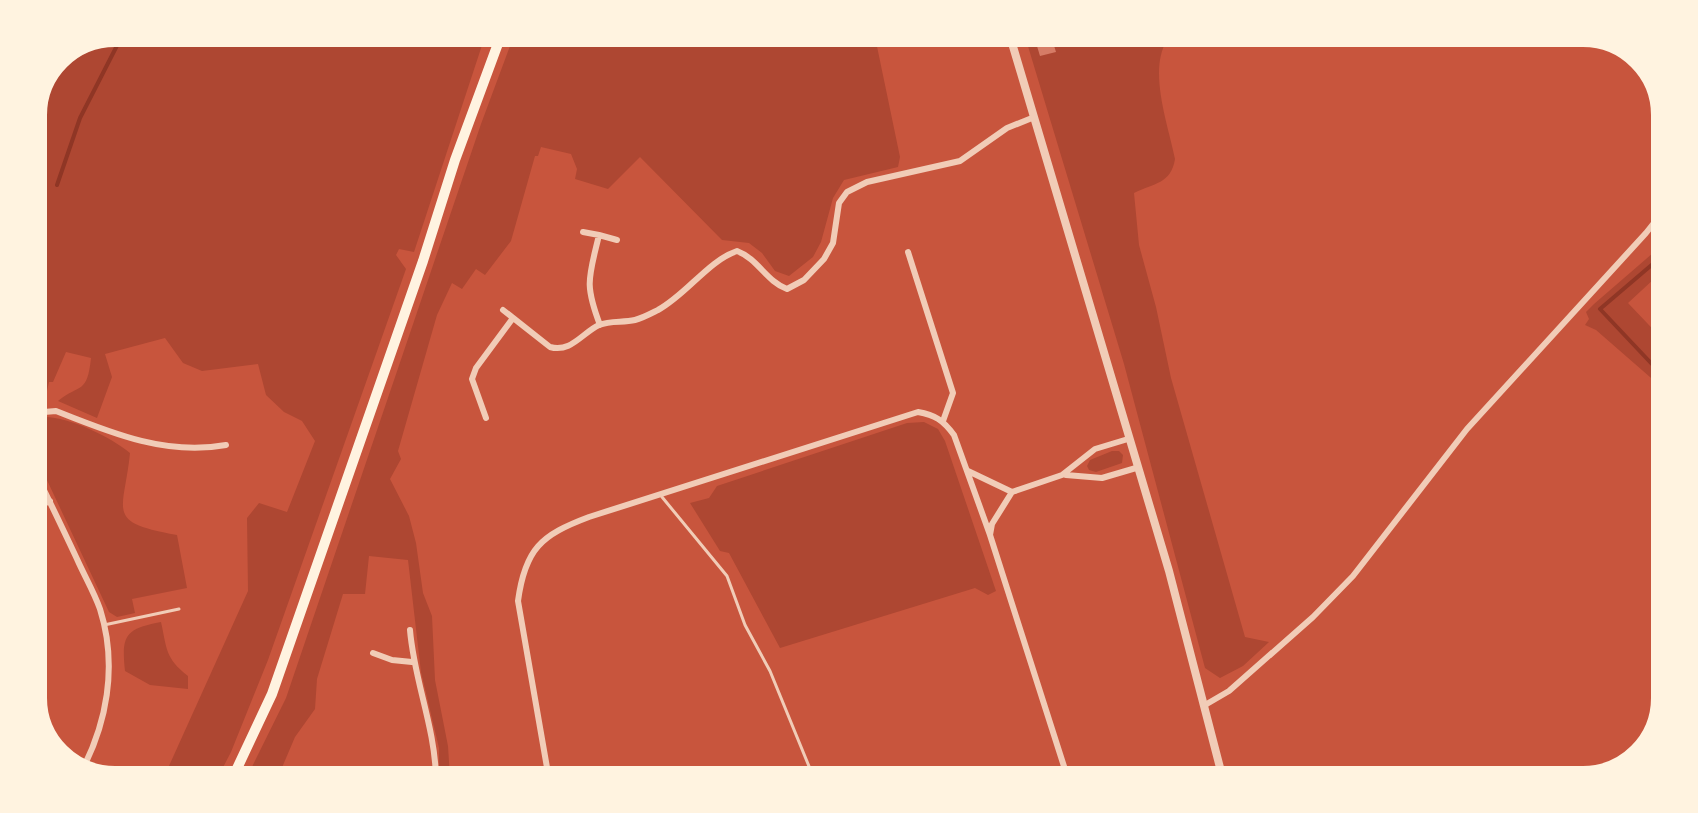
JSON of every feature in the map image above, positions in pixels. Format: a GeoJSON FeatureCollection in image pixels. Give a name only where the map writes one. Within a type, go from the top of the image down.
{"type":"FeatureCollection","features":[{"type":"Feature","properties":{"kind":"highway"},"geometry":{"type":"LineString","coordinates":[[236,771],[277,680],[423,261],[455,160],[499,42]]}},
{"type":"Feature","properties":{"kind":"street"},"geometry":{"type":"LineString","coordinates":[[1011,42],[1169,571],[1221,771]]}},
{"type":"Feature","properties":{"kind":"street"},"geometry":{"type":"LineString","coordinates":[[503,310],[550,347],[557,349],[570,346],[600,325],[635,320],[658,310],[680,296],[724,255],[737,251],[750,256],[776,285],[787,289],[804,280],[824,259],[833,243],[839,203],[847,192],[867,182],[960,161],[1007,128],[1032,118]]}},
{"type":"Feature","properties":{"kind":"street"},"geometry":{"type":"LineString","coordinates":[[1205,705],[1229,691],[1313,617],[1353,576],[1467,429],[1656,220]]}},
{"type":"Feature","properties":{"kind":"street"},"geometry":{"type":"LineString","coordinates":[[583,232],[617,240]]}},
{"type":"Feature","properties":{"kind":"street"},"geometry":{"type":"LineString","coordinates":[[599,235],[588,281],[589,296],[600,325]]}},
{"type":"Feature","properties":{"kind":"street"},"geometry":{"type":"LineString","coordinates":[[908,252],[953,393],[943,421]]}},
{"type":"Feature","properties":{"kind":"street"},"geometry":{"type":"LineString","coordinates":[[486,418],[472,379],[476,368],[513,318]]}},
{"type":"Feature","properties":{"kind":"street"},"geometry":{"type":"LineString","coordinates":[[42,413],[56,411],[129,439],[171,447],[226,445]]}},
{"type":"Feature","properties":{"kind":"street"},"geometry":{"type":"LineString","coordinates":[[548,771],[518,601],[521,577],[529,556],[543,539],[561,528],[660,494],[918,412],[932,414],[943,421],[954,435],[990,535],[1065,771]]}},
{"type":"Feature","properties":{"kind":"street"},"geometry":{"type":"LineString","coordinates":[[990,535],[992,524],[1012,492],[1062,475],[1095,449],[1128,439]]}},
{"type":"Feature","properties":{"kind":"street"},"geometry":{"type":"LineString","coordinates":[[1062,475],[1102,478],[1136,468]]}},
{"type":"Feature","properties":{"kind":"street"},"geometry":{"type":"LineString","coordinates":[[968,471],[1012,492]]}},
{"type":"Feature","properties":{"kind":"street"},"geometry":{"type":"LineString","coordinates":[[42,485],[104,625],[109,659],[108,698],[93,751],[86,764]]}},
{"type":"Feature","properties":{"kind":"street"},"geometry":{"type":"LineString","coordinates":[[42,505],[50,501]]}},
{"type":"Feature","properties":{"kind":"street"},"geometry":{"type":"LineString","coordinates":[[410,630],[412,662],[432,740],[435,771]]}},
{"type":"Feature","properties":{"kind":"street"},"geometry":{"type":"LineString","coordinates":[[373,653],[392,660],[412,662]]}},
{"type":"Feature","properties":{"kind":"lane"},"geometry":{"type":"LineString","coordinates":[[660,494],[727,576],[745,625],[770,671],[811,771]]}},
{"type":"Feature","properties":{"kind":"lane"},"geometry":{"type":"LineString","coordinates":[[104,625],[179,609]]}},
{"type":"Feature","properties":{"kind":"shaded area"},"geometry":{"type":"Polygon","coordinates":[[[115,42],[483,42],[414,252],[399,249],[396,255],[406,269],[268,660],[221,771],[167,771],[248,591],[247,518],[259,503],[287,512],[315,441],[302,421],[284,412],[266,395],[258,364],[202,371],[183,363],[165,338],[105,354],[112,377],[97,418],[58,401],[85,383],[91,358],[66,352],[42,397],[42,110],[50,83],[63,63],[74,54],[101,43],[115,42]]]}},
{"type":"Feature","properties":{"kind":"shaded area"},"geometry":{"type":"Polygon","coordinates":[[[512,42],[876,42],[900,157],[898,167],[844,180],[833,198],[821,242],[813,257],[789,276],[775,271],[762,253],[749,243],[722,240],[640,157],[608,189],[575,179],[577,169],[571,154],[541,147],[538,156],[535,156],[511,241],[485,275],[476,269],[462,289],[452,283],[437,315],[398,451],[401,459],[390,479],[409,516],[423,593],[432,616],[435,680],[448,746],[450,771],[439,771],[439,748],[421,672],[408,560],[369,556],[365,594],[343,594],[317,679],[315,709],[295,737],[281,771],[250,771],[286,698],[512,42]]]}},
{"type":"Feature","properties":{"kind":"shaded area"},"geometry":{"type":"Polygon","coordinates":[[[1027,42],[1166,42],[1159,67],[1159,82],[1175,159],[1166,178],[1134,193],[1139,245],[1171,378],[1245,637],[1269,642],[1243,666],[1220,678],[1205,668],[1124,364],[1027,42]]]}},
{"type":"Feature","properties":{"kind":"shaded area"},"geometry":{"type":"Polygon","coordinates":[[[1656,250],[1656,277],[1628,303],[1656,332],[1656,382],[1596,330],[1585,325],[1589,319],[1586,312],[1656,250]]]}},
{"type":"Feature","properties":{"kind":"shaded area"},"geometry":{"type":"Polygon","coordinates":[[[42,418],[64,420],[89,429],[130,453],[124,512],[128,519],[138,525],[177,535],[187,588],[132,599],[135,613],[117,617],[109,612],[42,470],[42,418]]]}},
{"type":"Feature","properties":{"kind":"shaded area"},"geometry":{"type":"Polygon","coordinates":[[[924,422],[938,429],[945,441],[996,591],[988,595],[975,588],[780,648],[729,553],[720,551],[690,503],[709,498],[717,486],[907,423],[924,422]]]}},
{"type":"Feature","properties":{"kind":"shaded area"},"geometry":{"type":"Polygon","coordinates":[[[1112,451],[1123,455],[1122,463],[1096,472],[1089,470],[1090,460],[1112,451]]]}},
{"type":"Feature","properties":{"kind":"shaded area"},"geometry":{"type":"Polygon","coordinates":[[[161,622],[171,658],[188,676],[188,689],[150,685],[125,671],[124,649],[128,635],[140,627],[161,622]]]}},
{"type":"Feature","properties":{"kind":"building"},"geometry":{"type":"Polygon","coordinates":[[[1036,42],[1053,42],[1056,52],[1040,56],[1036,42]]]}},
{"type":"Feature","properties":{"kind":"waterway"},"geometry":{"type":"LineString","coordinates":[[57,185],[80,118],[119,42]]}},
{"type":"Feature","properties":{"kind":"waterway"},"geometry":{"type":"LineString","coordinates":[[1656,261],[1600,309],[1656,368]]}}]}
